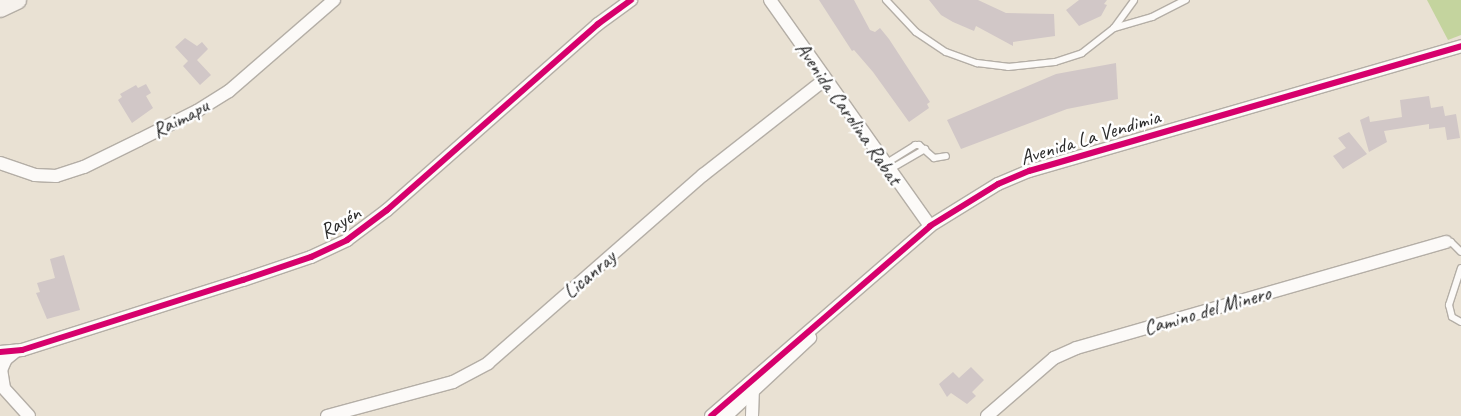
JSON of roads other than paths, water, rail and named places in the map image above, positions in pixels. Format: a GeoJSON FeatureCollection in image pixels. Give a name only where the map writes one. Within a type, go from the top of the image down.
{"type":"FeatureCollection","features":[{"type":"Feature","properties":{"kind":"street"},"geometry":{"type":"LineString","coordinates":[[0,8],[17,0]]}},
{"type":"Feature","properties":{"kind":"street","name":"Raimapu"},"geometry":{"type":"LineString","coordinates":[[0,163],[35,175],[56,176],[84,167],[198,111],[229,90],[334,0]]}},
{"type":"Feature","properties":{"kind":"street","name":"Rayén"},"geometry":{"type":"LineString","coordinates":[[0,352],[16,351],[286,266],[347,240],[388,210],[598,24],[631,0]]}},
{"type":"Feature","properties":{"kind":"street","name":"Avenida Carolina Rabat"},"geometry":{"type":"LineString","coordinates":[[770,0],[824,80],[930,226]]}},
{"type":"Feature","properties":{"kind":"street","name":"Avenida La Vendimia"},"geometry":{"type":"LineString","coordinates":[[711,416],[803,334],[819,324],[930,226],[987,190],[1029,171],[1461,46]]}},
{"type":"Feature","properties":{"kind":"street","name":"Licanray"},"geometry":{"type":"LineString","coordinates":[[327,416],[453,382],[488,364],[703,175],[824,80]]}},
{"type":"Feature","properties":{"kind":"street","name":"Camino del Minero"},"geometry":{"type":"LineString","coordinates":[[987,416],[1040,369],[1065,352],[1446,242]]}},
{"type":"Feature","properties":{"kind":"street","name":"Avenida La Vendimia"},"geometry":{"type":"LineString","coordinates":[[726,416],[809,340],[819,324]]}},
{"type":"Feature","properties":{"kind":"street"},"geometry":{"type":"LineString","coordinates":[[16,351],[6,359],[1,370],[2,386],[29,416]]}},
{"type":"Feature","properties":{"kind":"street"},"geometry":{"type":"LineString","coordinates":[[752,416],[753,392]]}},
{"type":"Feature","properties":{"kind":"lane"},"geometry":{"type":"LineString","coordinates":[[886,0],[903,20],[930,43],[962,59],[992,66],[1032,66],[1069,58],[1094,46],[1114,28],[1134,0]]}},
{"type":"Feature","properties":{"kind":"lane"},"geometry":{"type":"LineString","coordinates":[[1114,28],[1152,17],[1186,0]]}},
{"type":"Feature","properties":{"kind":"lane"},"geometry":{"type":"LineString","coordinates":[[887,167],[915,145],[925,149],[934,158],[946,156]]}},
{"type":"Feature","properties":{"kind":"lane"},"geometry":{"type":"LineString","coordinates":[[1446,242],[1451,242],[1461,252]]}},
{"type":"Feature","properties":{"kind":"lane"},"geometry":{"type":"LineString","coordinates":[[1461,268],[1449,305],[1452,317],[1461,322]]}}]}
